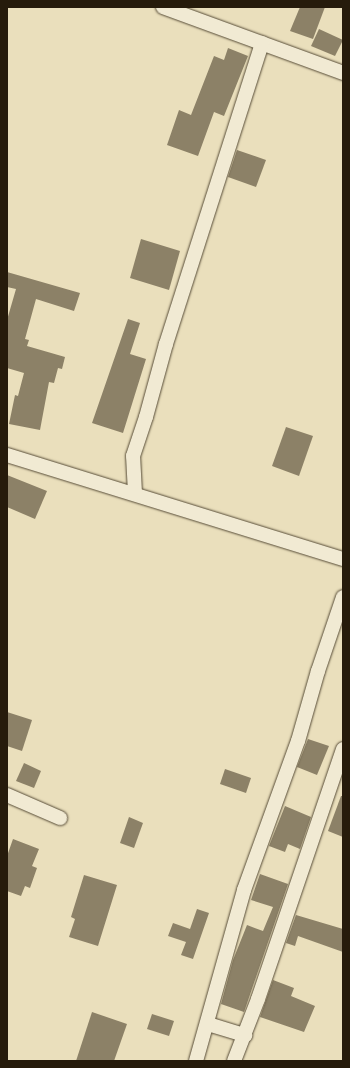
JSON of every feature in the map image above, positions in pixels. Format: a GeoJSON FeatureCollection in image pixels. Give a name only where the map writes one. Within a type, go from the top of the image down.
{"type":"FeatureCollection","features":[{"type":"Feature","properties":{"kind":"street"},"geometry":{"type":"LineString","coordinates":[[163,7],[343,73]]}},
{"type":"Feature","properties":{"kind":"street"},"geometry":{"type":"LineString","coordinates":[[135,493],[133,456],[168,337],[262,44]]}},
{"type":"Feature","properties":{"kind":"street"},"geometry":{"type":"LineString","coordinates":[[7,455],[135,493],[343,559]]}},
{"type":"Feature","properties":{"kind":"street"},"geometry":{"type":"LineString","coordinates":[[196,1061],[208,1024],[244,890],[298,741],[318,671],[343,597]]}},
{"type":"Feature","properties":{"kind":"street"},"geometry":{"type":"LineString","coordinates":[[234,1061],[245,1035],[343,750]]}},
{"type":"Feature","properties":{"kind":"street"},"geometry":{"type":"LineString","coordinates":[[7,795],[60,818]]}},
{"type":"Feature","properties":{"kind":"street"},"geometry":{"type":"LineString","coordinates":[[208,1024],[245,1035]]}},
{"type":"Feature","properties":{"kind":"building"},"geometry":{"type":"Polygon","coordinates":[[[300,7],[325,7],[313,39],[290,31],[300,7]]]}},
{"type":"Feature","properties":{"kind":"building"},"geometry":{"type":"Polygon","coordinates":[[[319,29],[343,40],[335,56],[311,46],[319,29]]]}},
{"type":"Feature","properties":{"kind":"building"},"geometry":{"type":"Polygon","coordinates":[[[228,48],[248,56],[224,116],[214,112],[198,156],[167,145],[179,110],[191,115],[214,56],[224,60],[228,48]]]}},
{"type":"Feature","properties":{"kind":"building"},"geometry":{"type":"Polygon","coordinates":[[[237,150],[266,160],[256,187],[228,177],[237,150]]]}},
{"type":"Feature","properties":{"kind":"building"},"geometry":{"type":"Polygon","coordinates":[[[141,239],[180,251],[169,290],[130,278],[141,239]]]}},
{"type":"Feature","properties":{"kind":"building"},"geometry":{"type":"Polygon","coordinates":[[[7,272],[80,293],[74,311],[36,299],[25,339],[29,340],[27,346],[65,357],[62,369],[58,368],[54,383],[49,382],[40,430],[9,424],[15,395],[18,396],[24,373],[7,368],[7,320],[16,289],[7,287],[7,272]]]}},
{"type":"Feature","properties":{"kind":"building"},"geometry":{"type":"Polygon","coordinates":[[[128,319],[140,323],[130,354],[146,359],[123,433],[92,423],[128,319]]]}},
{"type":"Feature","properties":{"kind":"building"},"geometry":{"type":"Polygon","coordinates":[[[286,427],[313,436],[299,476],[272,466],[286,427]]]}},
{"type":"Feature","properties":{"kind":"building"},"geometry":{"type":"Polygon","coordinates":[[[7,475],[47,491],[35,519],[7,507],[7,475]]]}},
{"type":"Feature","properties":{"kind":"building"},"geometry":{"type":"Polygon","coordinates":[[[7,712],[32,720],[22,751],[7,746],[7,712]]]}},
{"type":"Feature","properties":{"kind":"building"},"geometry":{"type":"Polygon","coordinates":[[[308,739],[329,746],[317,775],[297,767],[308,739]]]}},
{"type":"Feature","properties":{"kind":"building"},"geometry":{"type":"Polygon","coordinates":[[[24,763],[41,771],[34,788],[16,781],[24,763]]]}},
{"type":"Feature","properties":{"kind":"building"},"geometry":{"type":"Polygon","coordinates":[[[225,769],[251,778],[246,793],[220,784],[225,769]]]}},
{"type":"Feature","properties":{"kind":"building"},"geometry":{"type":"Polygon","coordinates":[[[341,796],[343,796],[343,837],[328,831],[341,796]]]}},
{"type":"Feature","properties":{"kind":"building"},"geometry":{"type":"Polygon","coordinates":[[[285,806],[311,817],[300,849],[288,844],[285,852],[269,846],[285,806]]]}},
{"type":"Feature","properties":{"kind":"building"},"geometry":{"type":"Polygon","coordinates":[[[129,817],[143,823],[134,848],[120,843],[129,817]]]}},
{"type":"Feature","properties":{"kind":"building"},"geometry":{"type":"Polygon","coordinates":[[[13,839],[39,849],[32,866],[37,868],[30,888],[25,886],[21,896],[7,891],[7,856],[13,839]]]}},
{"type":"Feature","properties":{"kind":"building"},"geometry":{"type":"Polygon","coordinates":[[[260,874],[288,884],[244,1012],[221,1004],[233,960],[247,925],[263,931],[273,907],[251,900],[260,874]]]}},
{"type":"Feature","properties":{"kind":"building"},"geometry":{"type":"Polygon","coordinates":[[[84,875],[117,885],[98,946],[69,937],[75,919],[71,917],[84,875]]]}},
{"type":"Feature","properties":{"kind":"building"},"geometry":{"type":"Polygon","coordinates":[[[197,909],[209,913],[193,959],[181,955],[186,942],[168,936],[173,923],[190,929],[197,909]]]}},
{"type":"Feature","properties":{"kind":"building"},"geometry":{"type":"Polygon","coordinates":[[[296,915],[343,929],[343,952],[298,936],[295,946],[286,943],[296,915]]]}},
{"type":"Feature","properties":{"kind":"building"},"geometry":{"type":"Polygon","coordinates":[[[273,980],[294,988],[291,996],[315,1006],[304,1032],[260,1017],[273,980]]]}},
{"type":"Feature","properties":{"kind":"building"},"geometry":{"type":"Polygon","coordinates":[[[92,1012],[127,1024],[114,1061],[76,1061],[92,1012]]]}},
{"type":"Feature","properties":{"kind":"building"},"geometry":{"type":"Polygon","coordinates":[[[152,1014],[174,1021],[169,1036],[147,1029],[152,1014]]]}}]}
